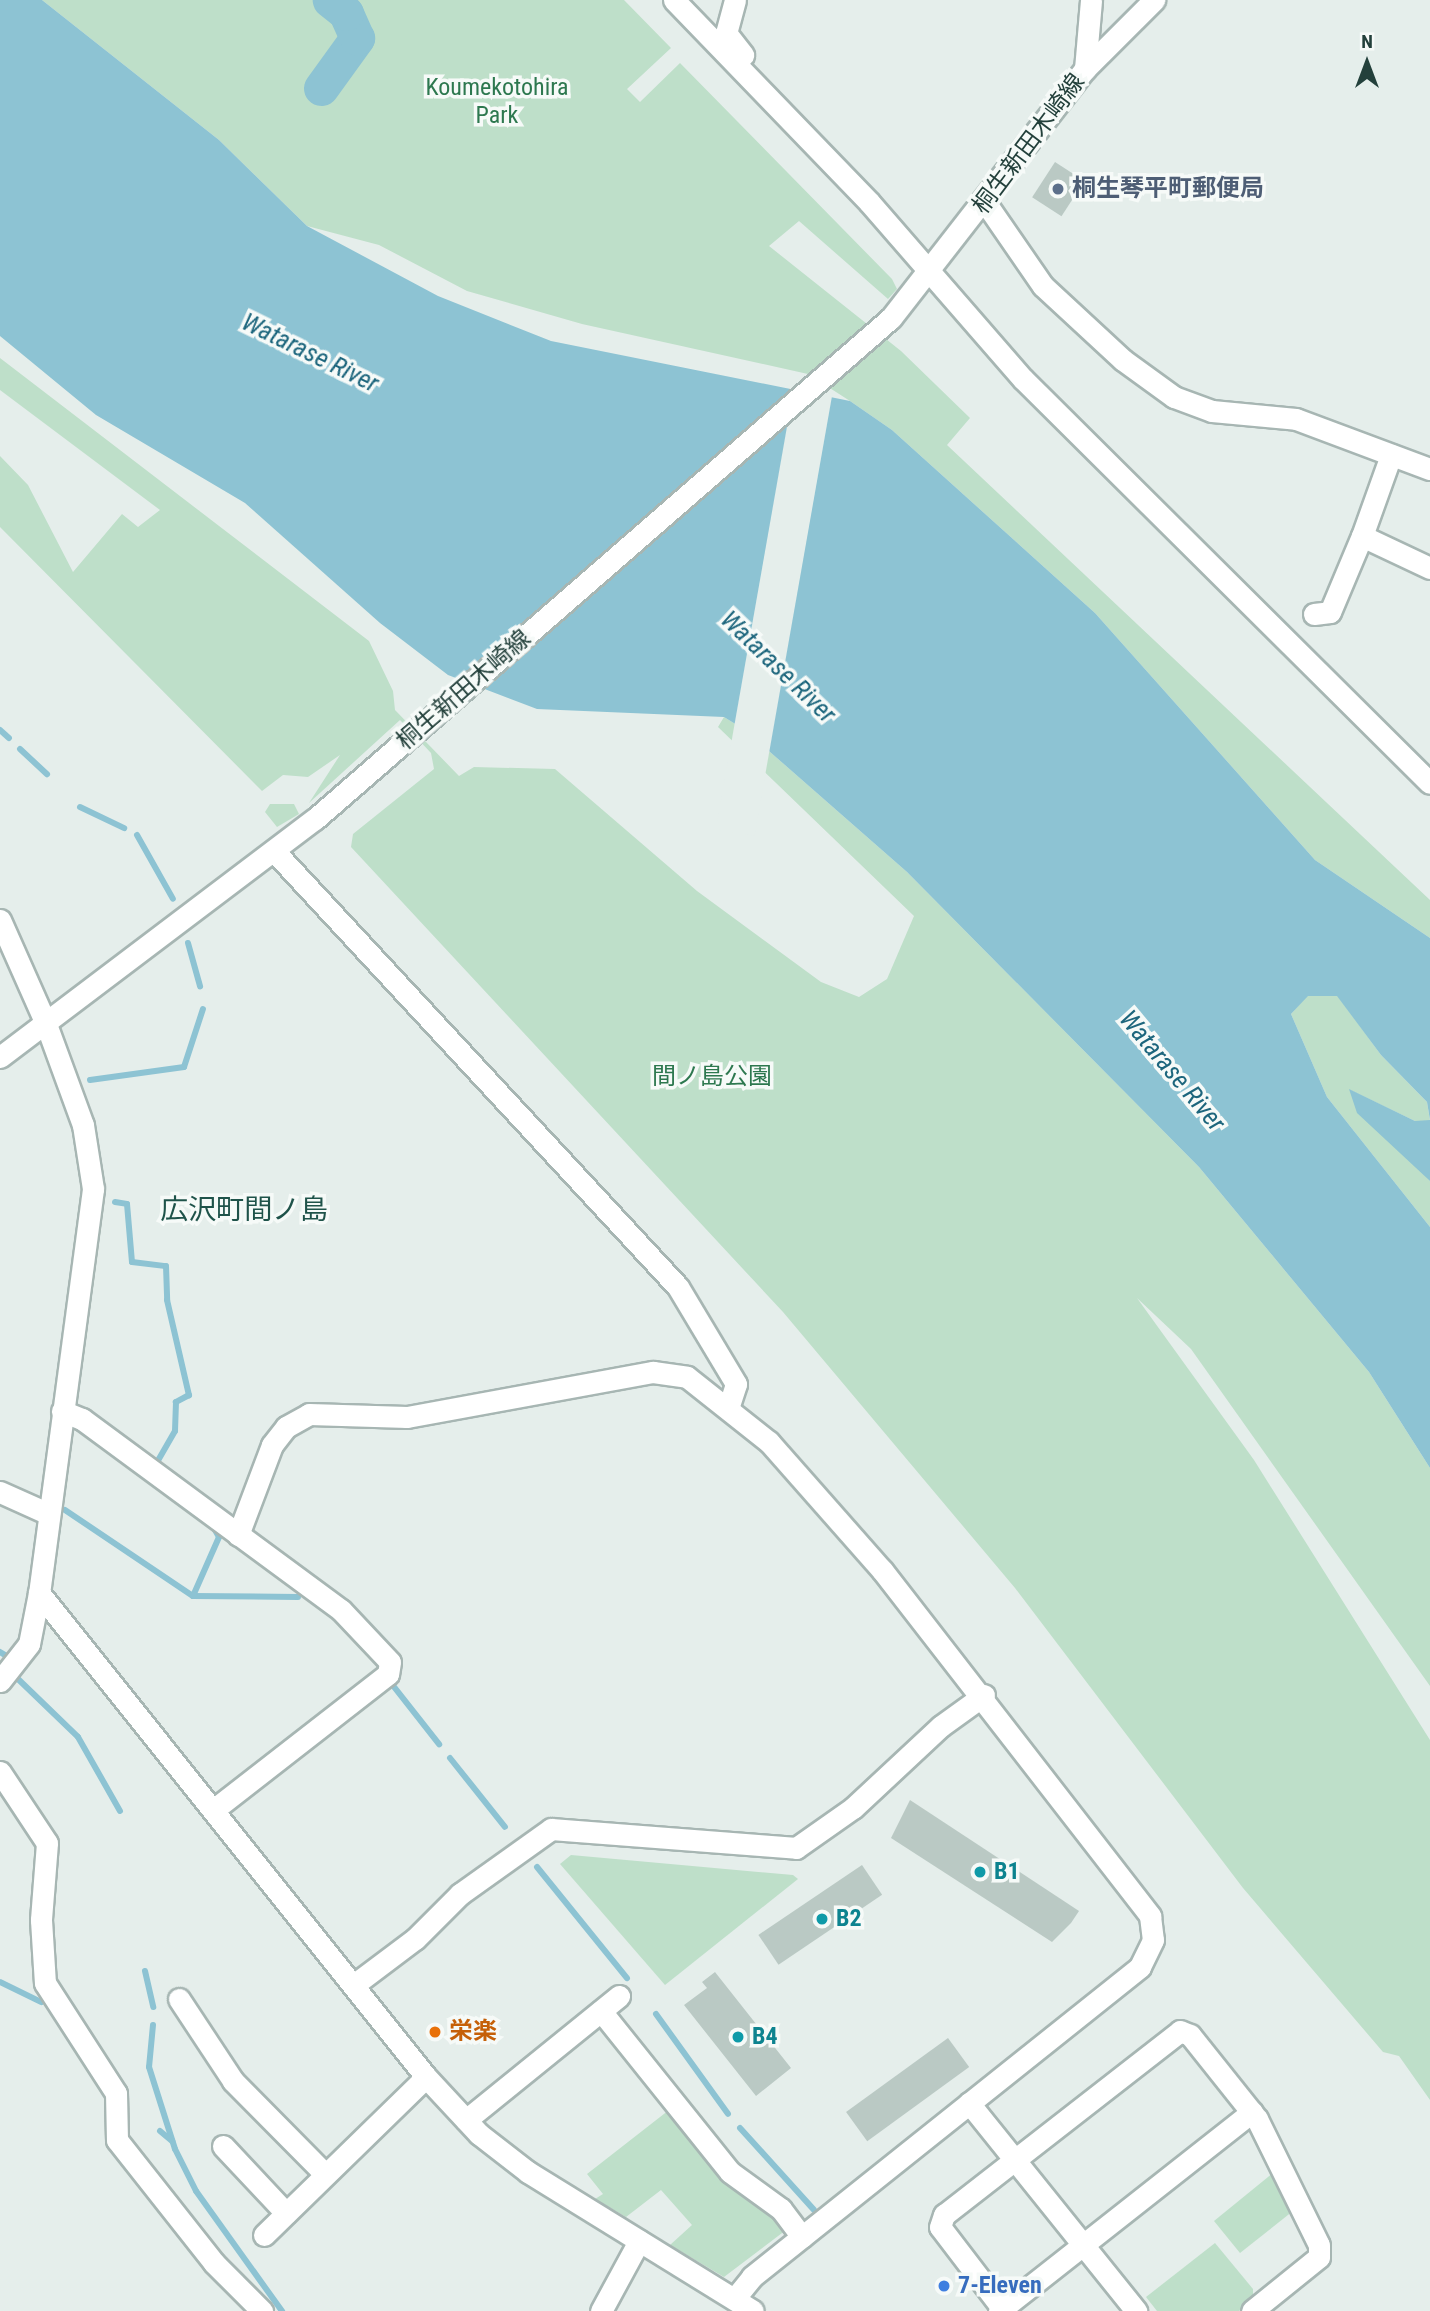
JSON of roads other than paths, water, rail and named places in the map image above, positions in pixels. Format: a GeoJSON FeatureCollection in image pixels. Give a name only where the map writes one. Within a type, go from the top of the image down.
{"type":"FeatureCollection","features":[{"type":"Feature","properties":{"kind":"street"},"geometry":{"type":"LineString","coordinates":[[674,0],[869,202],[1023,379],[1429,781]]}},
{"type":"Feature","properties":{"kind":"street"},"geometry":{"type":"LineString","coordinates":[[735,0],[726,33],[764,78],[767,98]]}},
{"type":"Feature","properties":{"kind":"street"},"geometry":{"type":"LineString","coordinates":[[1085,69],[1091,0]]}},
{"type":"Feature","properties":{"kind":"street","name":"桐生新田木崎線"},"geometry":{"type":"LineString","coordinates":[[0,1057],[274,851],[412,735],[911,297],[1085,69],[1154,0]]}},
{"type":"Feature","properties":{"kind":"street"},"geometry":{"type":"LineString","coordinates":[[985,202],[1043,286],[1123,360],[1174,397],[1212,411],[1296,419],[1430,469]]}},
{"type":"Feature","properties":{"kind":"street"},"geometry":{"type":"LineString","coordinates":[[1314,614],[1330,612],[1362,536],[1391,455]]}},
{"type":"Feature","properties":{"kind":"street"},"geometry":{"type":"LineString","coordinates":[[1362,536],[1430,568]]}},
{"type":"Feature","properties":{"kind":"street"},"geometry":{"type":"LineString","coordinates":[[274,851],[678,1287],[736,1384],[729,1406]]}},
{"type":"Feature","properties":{"kind":"street"},"geometry":{"type":"LineString","coordinates":[[0,920],[46,1024],[83,1125],[93,1189],[90,1249],[62,1411],[39,1593],[29,1644],[0,1681]]}},
{"type":"Feature","properties":{"kind":"street"},"geometry":{"type":"LineString","coordinates":[[238,1535],[272,1445],[286,1427],[309,1414],[430,1415],[670,1372],[729,1406],[769,1443],[873,1560],[984,1695],[1154,1926],[1149,1954],[1140,1967],[752,2277],[734,2299]]}},
{"type":"Feature","properties":{"kind":"street"},"geometry":{"type":"LineString","coordinates":[[62,1411],[82,1419],[341,1610],[391,1667],[213,1810]]}},
{"type":"Feature","properties":{"kind":"street"},"geometry":{"type":"LineString","coordinates":[[0,1492],[47,1513]]}},
{"type":"Feature","properties":{"kind":"street"},"geometry":{"type":"LineString","coordinates":[[39,1593],[355,1984],[426,2077],[466,2120],[528,2172],[753,2311]]}},
{"type":"Feature","properties":{"kind":"street"},"geometry":{"type":"LineString","coordinates":[[355,1984],[415,1938],[460,1894],[551,1829],[796,1848],[853,1808],[941,1726],[984,1695]]}},
{"type":"Feature","properties":{"kind":"street"},"geometry":{"type":"LineString","coordinates":[[0,1772],[47,1843],[41,1920],[46,1983],[116,2093],[117,2140],[169,2210],[262,2311]]}},
{"type":"Feature","properties":{"kind":"street"},"geometry":{"type":"LineString","coordinates":[[466,2120],[619,1996]]}},
{"type":"Feature","properties":{"kind":"street"},"geometry":{"type":"LineString","coordinates":[[179,1999],[233,2081],[325,2174]]}},
{"type":"Feature","properties":{"kind":"street"},"geometry":{"type":"LineString","coordinates":[[601,2011],[730,2172],[781,2209],[802,2237]]}},
{"type":"Feature","properties":{"kind":"street"},"geometry":{"type":"LineString","coordinates":[[1252,2112],[1001,2310],[940,2221],[1014,2158],[1180,2031],[1190,2035],[1252,2112],[1320,2251],[1252,2311]]}},
{"type":"Feature","properties":{"kind":"street"},"geometry":{"type":"LineString","coordinates":[[264,2235],[426,2077]]}},
{"type":"Feature","properties":{"kind":"street"},"geometry":{"type":"LineString","coordinates":[[969,2103],[1136,2311]]}},
{"type":"Feature","properties":{"kind":"street"},"geometry":{"type":"LineString","coordinates":[[223,2146],[286,2213]]}},
{"type":"Feature","properties":{"kind":"street"},"geometry":{"type":"LineString","coordinates":[[601,2311],[639,2241]]}},
{"type":"Feature","properties":{"kind":"water","name":"Watarase River"},"geometry":{"type":"Polygon","coordinates":[[[0,0],[42,0],[219,140],[307,226],[438,296],[551,341],[850,401],[892,430],[1095,613],[1315,860],[1430,938],[1430,1120],[1427,1102],[1381,1055],[1337,996],[1308,996],[1291,1014],[1327,1097],[1430,1227],[1430,1468],[1369,1372],[1199,1167],[907,872],[745,730],[724,717],[537,709],[448,675],[380,623],[245,503],[96,415],[0,336],[0,0]]]}},
{"type":"Feature","properties":{"kind":"water"},"geometry":{"type":"Polygon","coordinates":[[[1349,1089],[1415,1121],[1430,1120],[1430,1181],[1357,1113],[1349,1089]]]}},
{"type":"Feature","properties":{"kind":"waterway"},"geometry":{"type":"LineString","coordinates":[[321,88],[357,38],[346,13],[330,0]]}},
{"type":"Feature","properties":{"kind":"waterway"},"geometry":{"type":"LineString","coordinates":[[0,730],[9,738]]}},
{"type":"Feature","properties":{"kind":"waterway"},"geometry":{"type":"LineString","coordinates":[[20,749],[47,774]]}},
{"type":"Feature","properties":{"kind":"waterway"},"geometry":{"type":"LineString","coordinates":[[80,807],[124,828]]}},
{"type":"Feature","properties":{"kind":"waterway"},"geometry":{"type":"LineString","coordinates":[[137,835],[173,899]]}},
{"type":"Feature","properties":{"kind":"waterway"},"geometry":{"type":"LineString","coordinates":[[188,943],[200,986]]}},
{"type":"Feature","properties":{"kind":"waterway"},"geometry":{"type":"LineString","coordinates":[[90,1080],[184,1067],[203,1009]]}},
{"type":"Feature","properties":{"kind":"waterway"},"geometry":{"type":"LineString","coordinates":[[115,1202],[127,1204],[132,1262],[166,1266],[167,1300],[189,1395],[176,1402],[175,1431],[157,1462]]}},
{"type":"Feature","properties":{"kind":"waterway"},"geometry":{"type":"LineString","coordinates":[[65,1510],[193,1596],[298,1597]]}},
{"type":"Feature","properties":{"kind":"waterway"},"geometry":{"type":"LineString","coordinates":[[193,1596],[219,1537],[215,1530]]}},
{"type":"Feature","properties":{"kind":"waterway"},"geometry":{"type":"LineString","coordinates":[[0,1652],[5,1655]]}},
{"type":"Feature","properties":{"kind":"waterway"},"geometry":{"type":"LineString","coordinates":[[18,1679],[78,1737],[120,1811]]}},
{"type":"Feature","properties":{"kind":"waterway"},"geometry":{"type":"LineString","coordinates":[[391,1683],[439,1744]]}},
{"type":"Feature","properties":{"kind":"waterway"},"geometry":{"type":"LineString","coordinates":[[450,1758],[505,1827]]}},
{"type":"Feature","properties":{"kind":"waterway"},"geometry":{"type":"LineString","coordinates":[[537,1867],[627,1978]]}},
{"type":"Feature","properties":{"kind":"waterway"},"geometry":{"type":"LineString","coordinates":[[145,1971],[153,2007]]}},
{"type":"Feature","properties":{"kind":"waterway"},"geometry":{"type":"LineString","coordinates":[[0,1982],[41,2002]]}},
{"type":"Feature","properties":{"kind":"waterway"},"geometry":{"type":"LineString","coordinates":[[656,2014],[728,2114]]}},
{"type":"Feature","properties":{"kind":"waterway"},"geometry":{"type":"LineString","coordinates":[[153,2025],[149,2067],[175,2149],[196,2191],[282,2311]]}},
{"type":"Feature","properties":{"kind":"waterway"},"geometry":{"type":"LineString","coordinates":[[740,2128],[814,2210]]}},
{"type":"Feature","properties":{"kind":"waterway"},"geometry":{"type":"LineString","coordinates":[[160,2131],[172,2141]]}},
{"type":"Feature","properties":{"kind":"place","name":"桐生琴平町郵便局"},"geometry":{"type":"Point","coordinates":[1058,189]}},
{"type":"Feature","properties":{"kind":"place","name":"B1"},"geometry":{"type":"Point","coordinates":[980,1872]}},
{"type":"Feature","properties":{"kind":"place","name":"B2"},"geometry":{"type":"Point","coordinates":[822,1919]}},
{"type":"Feature","properties":{"kind":"place","name":"栄楽"},"geometry":{"type":"Point","coordinates":[435,2032]}},
{"type":"Feature","properties":{"kind":"place","name":"B4"},"geometry":{"type":"Point","coordinates":[738,2037]}},
{"type":"Feature","properties":{"kind":"place","name":"7-Eleven"},"geometry":{"type":"Point","coordinates":[944,2286]}},
{"type":"Feature","properties":{"kind":"district","name":"広沢町間ノ島"},"geometry":{"type":"Point","coordinates":[244,1210]}},
{"type":"Feature","properties":{"kind":"park label","name":"Koumekotohira Park"},"geometry":{"type":"Point","coordinates":[497,102]}},
{"type":"Feature","properties":{"kind":"park label","name":"間ノ島公園"},"geometry":{"type":"Point","coordinates":[712,1077]}}]}
